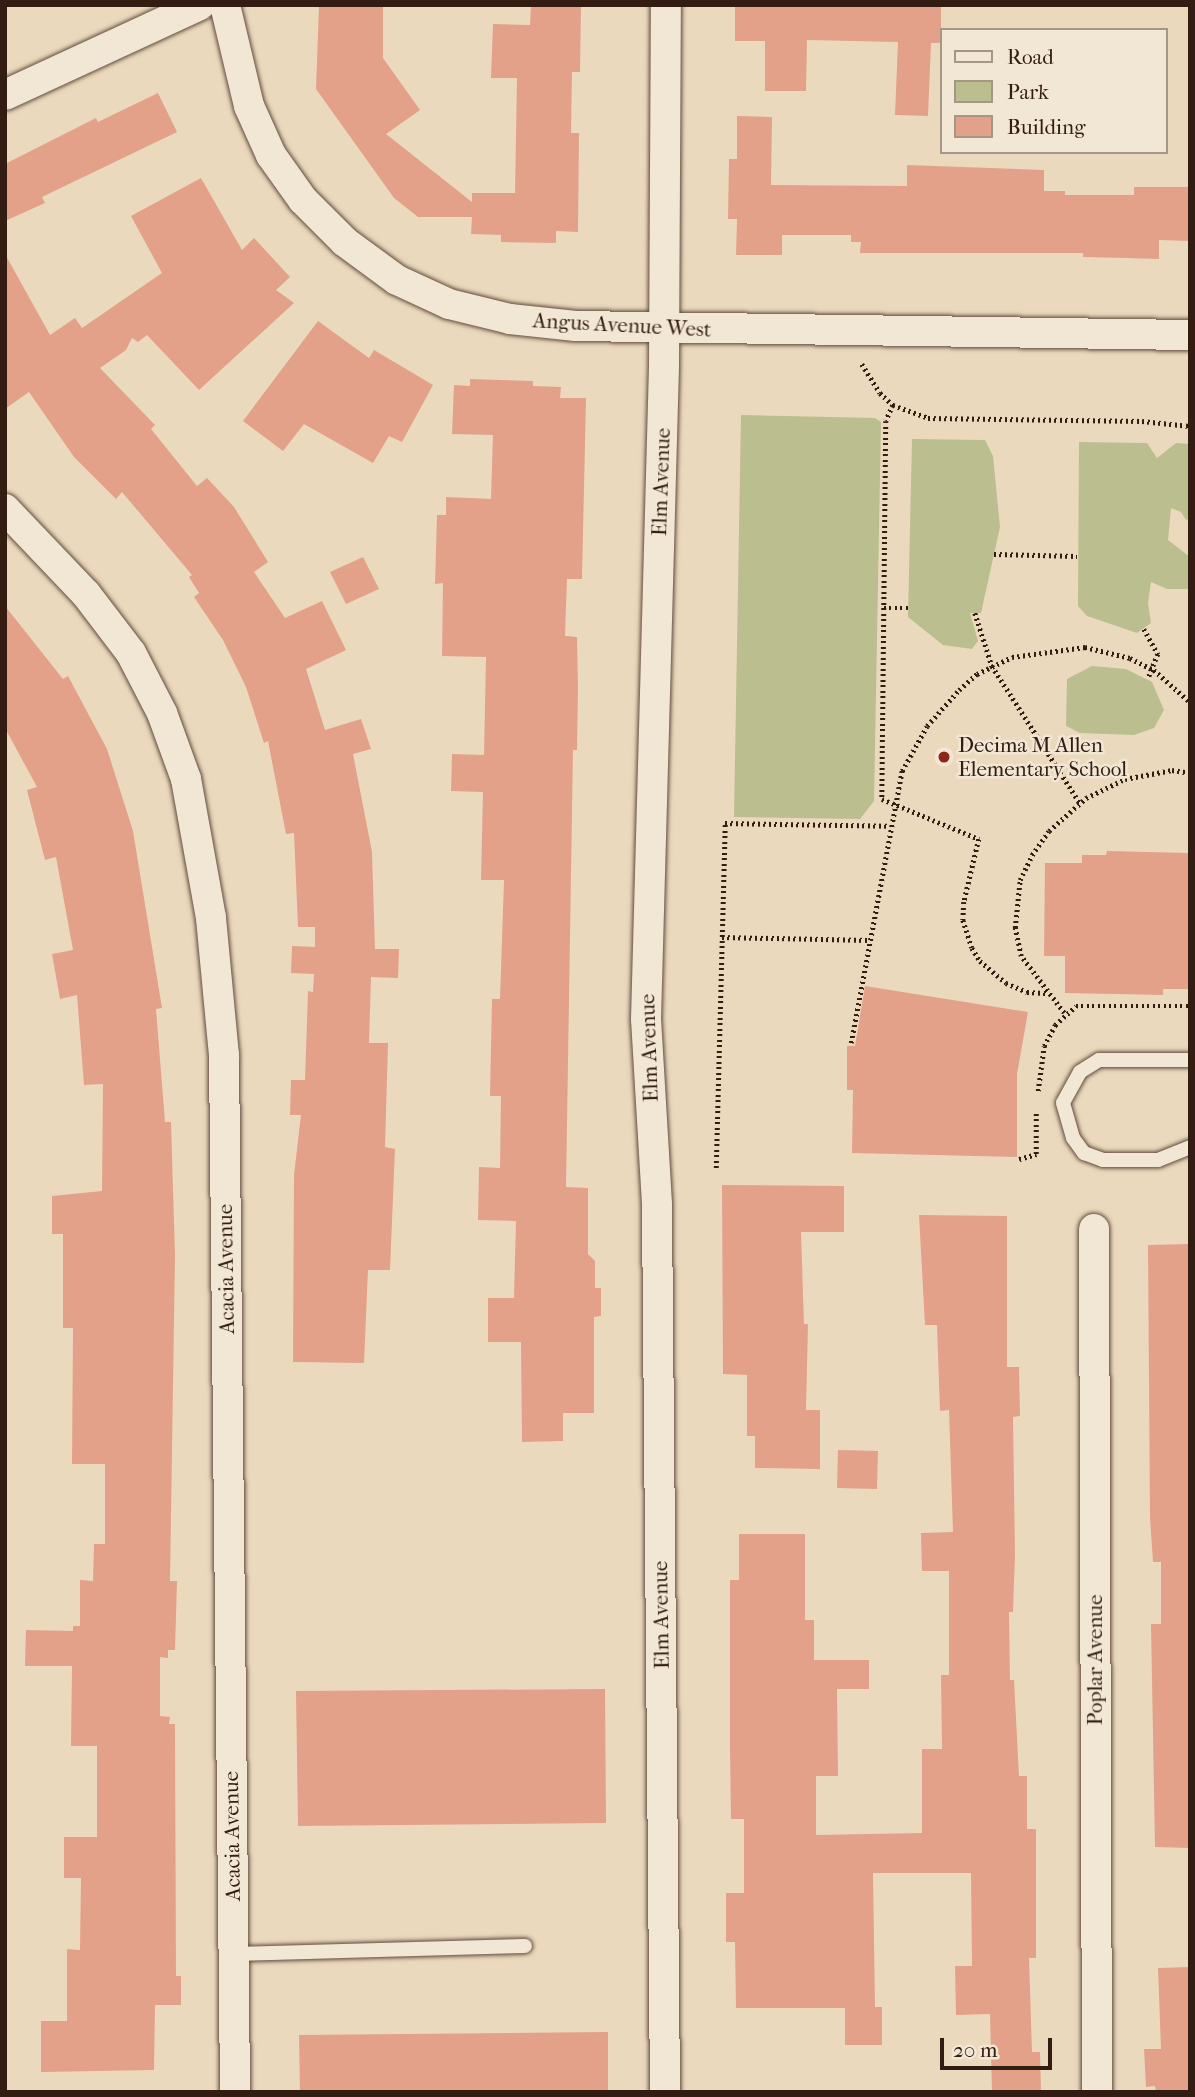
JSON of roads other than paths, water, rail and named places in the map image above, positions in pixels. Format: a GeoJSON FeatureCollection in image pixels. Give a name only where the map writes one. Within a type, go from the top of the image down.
{"type":"FeatureCollection","features":[{"type":"Feature","properties":{"kind":"street"},"geometry":{"type":"LineString","coordinates":[[5,95],[200,5]]}},
{"type":"Feature","properties":{"kind":"street","name":"Angus Avenue West"},"geometry":{"type":"LineString","coordinates":[[225,5],[239,73],[271,155],[303,200],[345,242],[397,280],[449,304],[510,319],[663,329],[1190,335]]}},
{"type":"Feature","properties":{"kind":"street","name":"Elm Avenue"},"geometry":{"type":"LineString","coordinates":[[665,2092],[657,1204],[646,1019],[663,329],[666,5]]}},
{"type":"Feature","properties":{"kind":"street","name":"Acacia Avenue"},"geometry":{"type":"LineString","coordinates":[[5,509],[86,594],[131,653],[166,724],[186,779],[201,847],[219,981],[224,1055],[235,2092]]}},
{"type":"Feature","properties":{"kind":"street","name":"Poplar Avenue"},"geometry":{"type":"LineString","coordinates":[[1094,1229],[1097,2092]]}},
{"type":"Feature","properties":{"kind":"lane"},"geometry":{"type":"LineString","coordinates":[[1190,1060],[1099,1060],[1080,1072],[1063,1103],[1073,1138],[1084,1153],[1103,1160],[1158,1160],[1190,1147]]}},
{"type":"Feature","properties":{"kind":"lane"},"geometry":{"type":"LineString","coordinates":[[233,1954],[525,1946]]}},
{"type":"Feature","properties":{"kind":"place","name":"Decima M Allen Elementary School"},"geometry":{"type":"Point","coordinates":[944,757]}}]}
